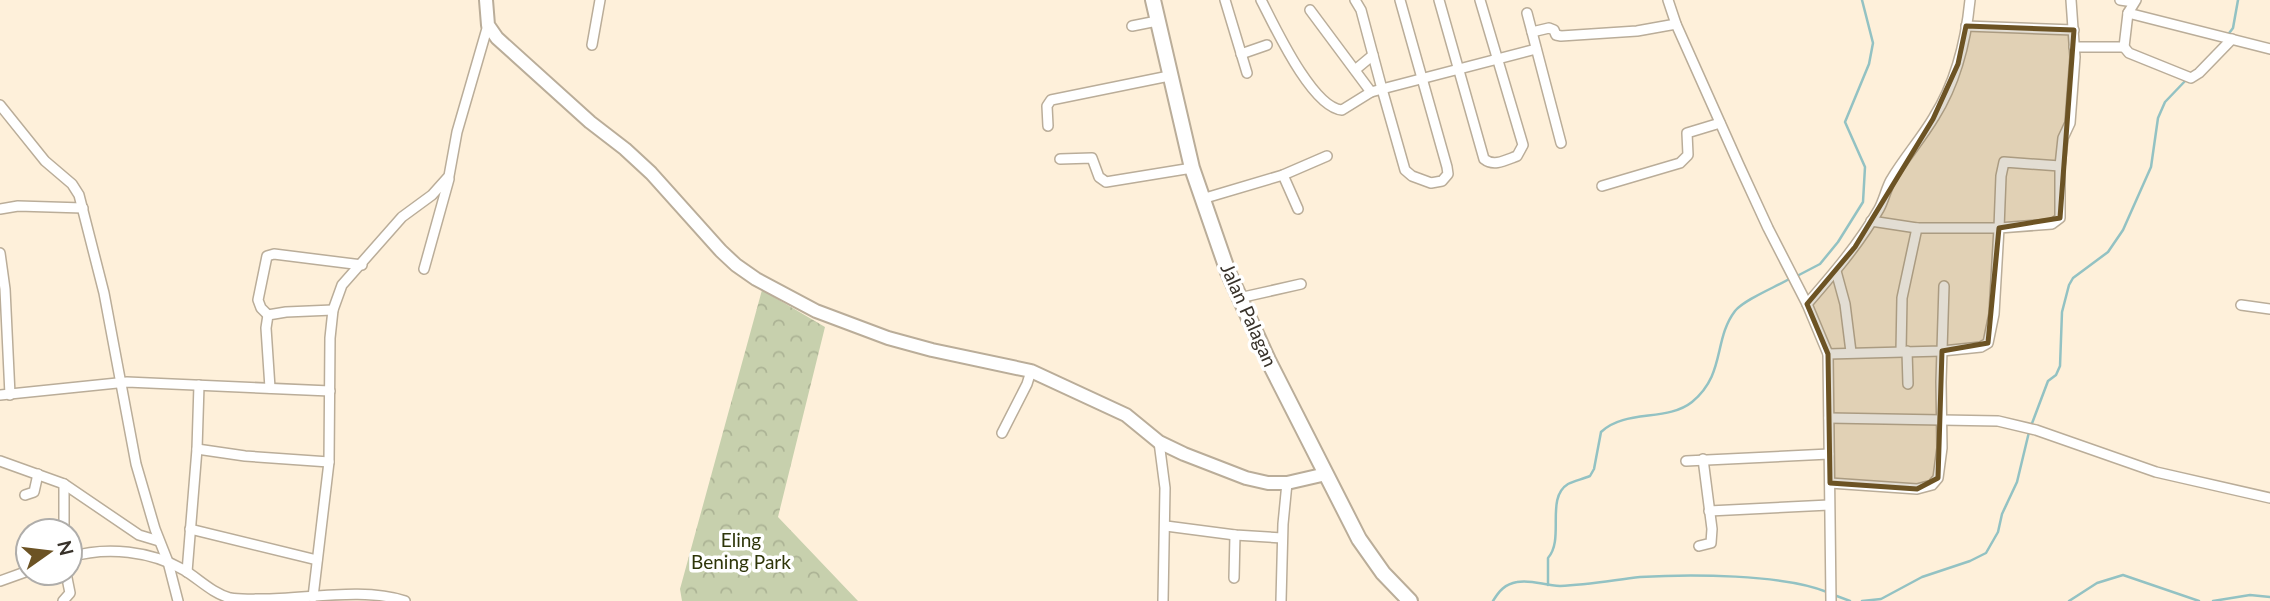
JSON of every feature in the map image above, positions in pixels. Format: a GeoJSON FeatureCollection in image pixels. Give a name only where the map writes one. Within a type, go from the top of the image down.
{"type":"FeatureCollection","features":[{"type":"Feature","properties":{"kind":"main road","name":"Jalan Palagan"},"geometry":{"type":"LineString","coordinates":[[1153,0],[1192,168],[1239,299],[1359,539],[1383,573],[1410,601]]}},
{"type":"Feature","properties":{"kind":"street"},"geometry":{"type":"LineString","coordinates":[[424,269],[450,176],[457,132],[488,25],[486,0]]}},
{"type":"Feature","properties":{"kind":"street"},"geometry":{"type":"LineString","coordinates":[[592,45],[600,0]]}},
{"type":"Feature","properties":{"kind":"street"},"geometry":{"type":"LineString","coordinates":[[1225,0],[1247,73]]}},
{"type":"Feature","properties":{"kind":"street"},"geometry":{"type":"LineString","coordinates":[[1261,0],[1295,65],[1331,107],[1342,110],[1371,92],[1536,49]]}},
{"type":"Feature","properties":{"kind":"street"},"geometry":{"type":"LineString","coordinates":[[1355,0],[1361,10],[1405,170],[1419,180],[1435,183],[1448,174],[1400,0]]}},
{"type":"Feature","properties":{"kind":"street"},"geometry":{"type":"LineString","coordinates":[[1439,0],[1483,159],[1489,163],[1517,156],[1522,150],[1521,138],[1480,0]]}},
{"type":"Feature","properties":{"kind":"street"},"geometry":{"type":"LineString","coordinates":[[1668,0],[1720,123],[1768,228],[1807,304],[1828,354],[1831,600]]}},
{"type":"Feature","properties":{"kind":"street"},"geometry":{"type":"LineString","coordinates":[[1807,304],[1836,271],[1871,221],[1891,180],[1933,119],[1946,95],[1958,64],[1970,0]]}},
{"type":"Feature","properties":{"kind":"street"},"geometry":{"type":"LineString","coordinates":[[1871,221],[1917,228],[1999,228],[2052,224],[2058,221],[2063,138],[2070,123],[2074,47],[2071,0]]}},
{"type":"Feature","properties":{"kind":"street"},"geometry":{"type":"LineString","coordinates":[[2120,0],[2135,1],[2128,13],[2124,47]]}},
{"type":"Feature","properties":{"kind":"street"},"geometry":{"type":"LineString","coordinates":[[1310,10],[1371,92]]}},
{"type":"Feature","properties":{"kind":"street"},"geometry":{"type":"LineString","coordinates":[[1527,13],[1561,143]]}},
{"type":"Feature","properties":{"kind":"street"},"geometry":{"type":"LineString","coordinates":[[2128,13],[2270,49]]}},
{"type":"Feature","properties":{"kind":"street"},"geometry":{"type":"LineString","coordinates":[[1132,26],[1157,20]]}},
{"type":"Feature","properties":{"kind":"street"},"geometry":{"type":"LineString","coordinates":[[1532,32],[1550,28],[1559,36],[1637,31],[1676,24]]}},
{"type":"Feature","properties":{"kind":"street"},"geometry":{"type":"LineString","coordinates":[[488,25],[497,38],[651,173],[721,251],[756,279],[816,311],[888,338],[1031,371],[1126,415],[1159,442],[1245,478],[1268,483],[1326,474]]}},
{"type":"Feature","properties":{"kind":"street"},"geometry":{"type":"LineString","coordinates":[[1966,26],[2074,30]]}},
{"type":"Feature","properties":{"kind":"street"},"geometry":{"type":"LineString","coordinates":[[2074,47],[2124,47],[2129,52],[2189,78],[2199,73],[2227,38]]}},
{"type":"Feature","properties":{"kind":"street"},"geometry":{"type":"LineString","coordinates":[[1241,54],[1267,45]]}},
{"type":"Feature","properties":{"kind":"street"},"geometry":{"type":"LineString","coordinates":[[1355,69],[1373,55]]}},
{"type":"Feature","properties":{"kind":"street"},"geometry":{"type":"LineString","coordinates":[[1048,126],[1047,106],[1051,100],[1169,76]]}},
{"type":"Feature","properties":{"kind":"street"},"geometry":{"type":"LineString","coordinates":[[0,105],[45,160],[72,184],[79,195],[104,293],[136,464],[178,601]]}},
{"type":"Feature","properties":{"kind":"street"},"geometry":{"type":"LineString","coordinates":[[1602,186],[1680,163],[1688,155],[1687,133],[1720,123]]}},
{"type":"Feature","properties":{"kind":"street"},"geometry":{"type":"LineString","coordinates":[[1202,199],[1283,175],[1327,156]]}},
{"type":"Feature","properties":{"kind":"street"},"geometry":{"type":"LineString","coordinates":[[1060,159],[1092,158],[1099,177],[1106,182],[1192,168]]}},
{"type":"Feature","properties":{"kind":"street"},"geometry":{"type":"LineString","coordinates":[[1828,354],[1942,351],[1988,343],[1994,314],[2004,162],[2060,166]]}},
{"type":"Feature","properties":{"kind":"street"},"geometry":{"type":"LineString","coordinates":[[1283,175],[1298,209]]}},
{"type":"Feature","properties":{"kind":"street"},"geometry":{"type":"LineString","coordinates":[[313,597],[326,499],[333,310],[342,285],[402,218],[432,195],[450,176]]}},
{"type":"Feature","properties":{"kind":"street"},"geometry":{"type":"LineString","coordinates":[[0,209],[18,206],[83,208]]}},
{"type":"Feature","properties":{"kind":"street"},"geometry":{"type":"LineString","coordinates":[[1908,384],[1902,298],[1917,228]]}},
{"type":"Feature","properties":{"kind":"street"},"geometry":{"type":"LineString","coordinates":[[0,253],[5,289],[5,395],[120,382],[330,391]]}},
{"type":"Feature","properties":{"kind":"street"},"geometry":{"type":"LineString","coordinates":[[268,315],[258,300],[267,256],[274,254],[362,265]]}},
{"type":"Feature","properties":{"kind":"street"},"geometry":{"type":"LineString","coordinates":[[1836,271],[1845,303],[1852,352]]}},
{"type":"Feature","properties":{"kind":"street"},"geometry":{"type":"LineString","coordinates":[[1239,299],[1301,284]]}},
{"type":"Feature","properties":{"kind":"street"},"geometry":{"type":"LineString","coordinates":[[1830,483],[1917,489],[1931,485],[1938,478],[1941,468],[1943,420],[1944,286]]}},
{"type":"Feature","properties":{"kind":"street"},"geometry":{"type":"LineString","coordinates":[[2242,305],[2270,309]]}},
{"type":"Feature","properties":{"kind":"street"},"geometry":{"type":"LineString","coordinates":[[268,315],[333,310]]}},
{"type":"Feature","properties":{"kind":"street"},"geometry":{"type":"LineString","coordinates":[[268,315],[266,328],[270,388]]}},
{"type":"Feature","properties":{"kind":"street"},"geometry":{"type":"LineString","coordinates":[[1002,433],[1031,371]]}},
{"type":"Feature","properties":{"kind":"street"},"geometry":{"type":"LineString","coordinates":[[187,572],[197,449],[198,385]]}},
{"type":"Feature","properties":{"kind":"street"},"geometry":{"type":"LineString","coordinates":[[1829,418],[1998,421],[2036,430],[2126,463],[2186,480],[2270,498]]}},
{"type":"Feature","properties":{"kind":"street"},"geometry":{"type":"LineString","coordinates":[[1159,442],[1165,488],[1166,526],[1163,601]]}},
{"type":"Feature","properties":{"kind":"street"},"geometry":{"type":"LineString","coordinates":[[197,449],[246,456],[328,462]]}},
{"type":"Feature","properties":{"kind":"street"},"geometry":{"type":"LineString","coordinates":[[1686,461],[1829,454]]}},
{"type":"Feature","properties":{"kind":"street"},"geometry":{"type":"LineString","coordinates":[[1699,546],[1711,543],[1712,529],[1703,459]]}},
{"type":"Feature","properties":{"kind":"street"},"geometry":{"type":"LineString","coordinates":[[0,461],[64,484],[139,535],[159,541]]}},
{"type":"Feature","properties":{"kind":"street"},"geometry":{"type":"LineString","coordinates":[[25,495],[34,492],[38,474]]}},
{"type":"Feature","properties":{"kind":"street"},"geometry":{"type":"LineString","coordinates":[[1281,601],[1282,538],[1287,482]]}},
{"type":"Feature","properties":{"kind":"street"},"geometry":{"type":"LineString","coordinates":[[64,484],[64,517]]}},
{"type":"Feature","properties":{"kind":"street"},"geometry":{"type":"LineString","coordinates":[[1709,511],[1829,505]]}},
{"type":"Feature","properties":{"kind":"street"},"geometry":{"type":"LineString","coordinates":[[1166,526],[1282,538]]}},
{"type":"Feature","properties":{"kind":"street"},"geometry":{"type":"LineString","coordinates":[[190,529],[317,560]]}},
{"type":"Feature","properties":{"kind":"street"},"geometry":{"type":"LineString","coordinates":[[1234,578],[1235,535]]}},
{"type":"Feature","properties":{"kind":"street"},"geometry":{"type":"LineString","coordinates":[[84,554],[122,552],[168,562],[228,597],[380,594],[405,601]]}},
{"type":"Feature","properties":{"kind":"highlighted area"},"geometry":{"type":"Polygon","coordinates":[[[1966,26],[2074,30],[2060,218],[1999,228],[1988,343],[1942,351],[1938,478],[1917,489],[1830,483],[1828,354],[1807,304],[1855,247],[1933,119],[1958,64],[1966,26]]]}},
{"type":"Feature","properties":{"kind":"green space","name":"Eling Bening Park"},"geometry":{"type":"Polygon","coordinates":[[[762,290],[825,327],[778,517],[858,601],[682,601],[680,589],[762,290]]]}},
{"type":"Feature","properties":{"kind":"waterway"},"geometry":{"type":"LineString","coordinates":[[1797,276],[1820,264],[1838,242],[1863,202],[1865,167],[1845,122],[1869,64],[1873,43],[1862,0]]}},
{"type":"Feature","properties":{"kind":"waterway"},"geometry":{"type":"LineString","coordinates":[[2227,36],[2233,28],[2238,0]]}},
{"type":"Feature","properties":{"kind":"waterway"},"geometry":{"type":"LineString","coordinates":[[2031,426],[2048,381],[2056,375],[2060,366],[2062,312],[2069,285],[2073,278],[2108,252],[2123,230],[2151,167],[2158,118],[2165,102],[2187,79]]}},
{"type":"Feature","properties":{"kind":"waterway"},"geometry":{"type":"LineString","coordinates":[[1548,585],[1548,558],[1555,540],[1556,509],[1561,490],[1568,484],[1590,476],[1594,469],[1601,432],[1622,420],[1671,412],[1692,402],[1710,380],[1728,322],[1735,311],[1791,278]]}},
{"type":"Feature","properties":{"kind":"waterway"},"geometry":{"type":"LineString","coordinates":[[1862,601],[1881,599],[1922,577],[1986,553],[1998,532],[2002,514],[2017,482],[2029,432]]}},
{"type":"Feature","properties":{"kind":"waterway"},"geometry":{"type":"LineString","coordinates":[[2069,601],[2097,583],[2123,575],[2199,601]]}},
{"type":"Feature","properties":{"kind":"waterway"},"geometry":{"type":"LineString","coordinates":[[1493,601],[1503,588],[1517,582],[1560,586],[1660,576],[1762,579],[1809,586],[1827,592]]}},
{"type":"Feature","properties":{"kind":"waterway"},"geometry":{"type":"LineString","coordinates":[[1834,595],[1850,601]]}},
{"type":"Feature","properties":{"kind":"waterway"},"geometry":{"type":"LineString","coordinates":[[2213,601],[2250,595],[2270,597]]}}]}
